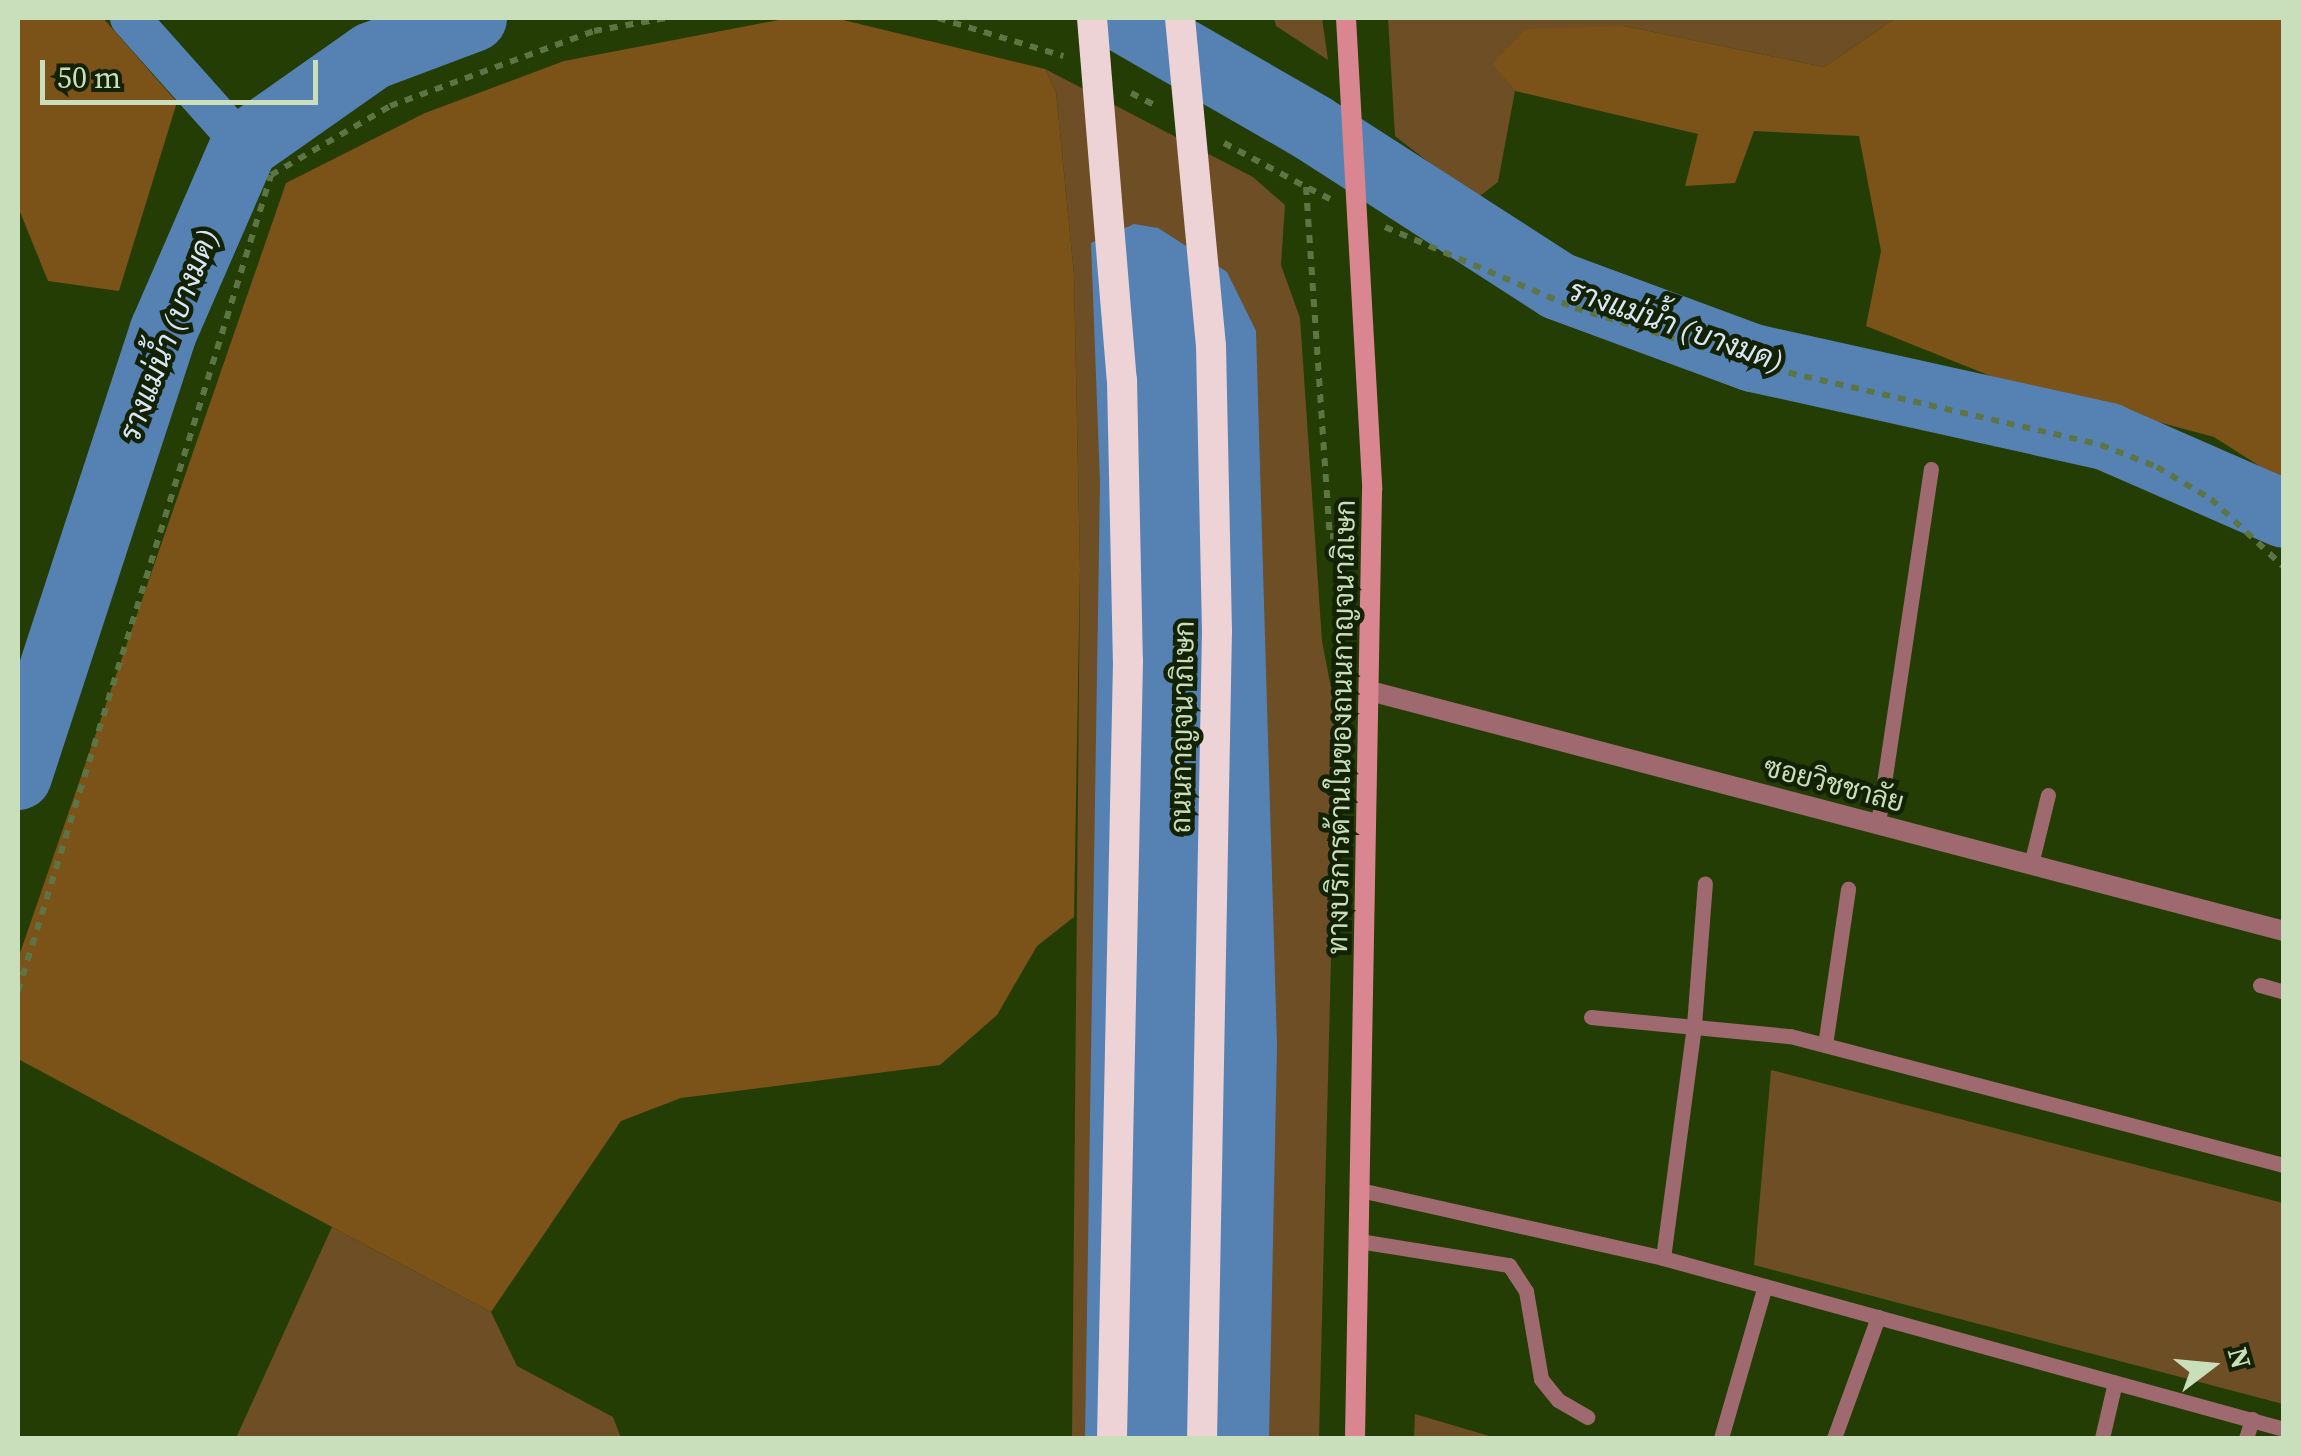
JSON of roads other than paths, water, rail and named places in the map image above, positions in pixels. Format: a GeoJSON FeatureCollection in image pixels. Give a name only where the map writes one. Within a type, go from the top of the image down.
{"type":"FeatureCollection","features":[{"type":"Feature","properties":{"kind":"highway","name":"ถนนกาญจนาภิเษก"},"geometry":{"type":"LineString","coordinates":[[1092,18],[1122,380],[1127,642],[1112,1438]]}},
{"type":"Feature","properties":{"kind":"highway","name":"ถนนกาญจนาภิเษก"},"geometry":{"type":"LineString","coordinates":[[1180,18],[1210,346],[1217,630],[1202,1438]]}},
{"type":"Feature","properties":{"kind":"main road","name":"ทางบริการด้านในของถนนกาญจนาภิเษก"},"geometry":{"type":"LineString","coordinates":[[1346,18],[1372,489],[1355,1438]]}},
{"type":"Feature","properties":{"kind":"street","name":"ซอยวิชชาลัย"},"geometry":{"type":"LineString","coordinates":[[1370,690],[2284,931]]}},
{"type":"Feature","properties":{"kind":"lane"},"geometry":{"type":"LineString","coordinates":[[1878,823],[1932,469]]}},
{"type":"Feature","properties":{"kind":"lane"},"geometry":{"type":"LineString","coordinates":[[2031,864],[2048,795]]}},
{"type":"Feature","properties":{"kind":"lane"},"geometry":{"type":"LineString","coordinates":[[1663,1258],[1694,1025],[1705,883]]}},
{"type":"Feature","properties":{"kind":"lane"},"geometry":{"type":"LineString","coordinates":[[1825,1045],[1848,889]]}},
{"type":"Feature","properties":{"kind":"lane"},"geometry":{"type":"LineString","coordinates":[[2260,985],[2284,992]]}},
{"type":"Feature","properties":{"kind":"lane"},"geometry":{"type":"LineString","coordinates":[[1591,1017],[1694,1025],[1825,1045],[2284,1165]]}},
{"type":"Feature","properties":{"kind":"lane"},"geometry":{"type":"LineString","coordinates":[[1360,1190],[1663,1258],[2284,1429]]}},
{"type":"Feature","properties":{"kind":"lane"},"geometry":{"type":"LineString","coordinates":[[1358,1241],[1508,1264],[1526,1291],[1541,1379],[1558,1400],[1588,1417]]}},
{"type":"Feature","properties":{"kind":"lane"},"geometry":{"type":"LineString","coordinates":[[1721,1438],[1765,1286]]}},
{"type":"Feature","properties":{"kind":"lane"},"geometry":{"type":"LineString","coordinates":[[1834,1438],[1878,1317]]}},
{"type":"Feature","properties":{"kind":"lane"},"geometry":{"type":"LineString","coordinates":[[2102,1438],[2115,1382]]}},
{"type":"Feature","properties":{"kind":"lane"},"geometry":{"type":"LineString","coordinates":[[2246,1438],[2252,1419]]}},
{"type":"Feature","properties":{"kind":"water"},"geometry":{"type":"Polygon","coordinates":[[[1134,224],[1158,228],[1227,272],[1256,331],[1277,1045],[1269,1438],[1085,1438],[1100,482],[1091,243],[1134,224]]]}},
{"type":"Feature","properties":{"kind":"waterway"},"geometry":{"type":"LineString","coordinates":[[130,18],[244,146]]}},
{"type":"Feature","properties":{"kind":"waterway","name":"รางแม่น้ำ (บางมด)"},"geometry":{"type":"LineString","coordinates":[[18,776],[164,330],[244,146],[372,56],[473,18]]}},
{"type":"Feature","properties":{"kind":"waterway","name":"รางแม่น้ำ (บางมด)"},"geometry":{"type":"LineString","coordinates":[[1122,18],[1313,128],[1558,286],[1753,358],[2108,437],[2284,514]]}},
{"type":"Feature","properties":{"kind":"waterway"},"geometry":{"type":"LineString","coordinates":[[1142,18],[1151,34]]}}]}
